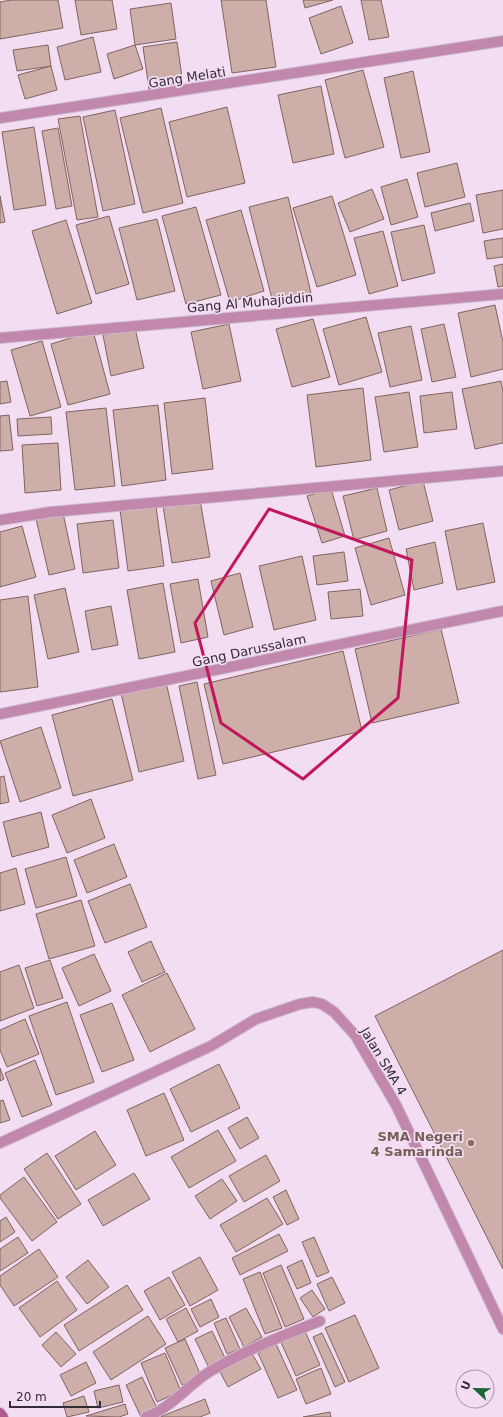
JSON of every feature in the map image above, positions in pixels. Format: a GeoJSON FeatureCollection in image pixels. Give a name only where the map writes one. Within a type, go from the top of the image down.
{"type":"FeatureCollection","features":[{"type":"Feature","properties":{"kind":"main road"},"geometry":{"type":"LineString","coordinates":[[0,1413],[2,1417]]}},
{"type":"Feature","properties":{"kind":"street","name":"Gang Melati"},"geometry":{"type":"LineString","coordinates":[[0,118],[503,41]]}},
{"type":"Feature","properties":{"kind":"street","name":"Gang Al Muhajiddin"},"geometry":{"type":"LineString","coordinates":[[0,338],[503,294]]}},
{"type":"Feature","properties":{"kind":"street"},"geometry":{"type":"LineString","coordinates":[[0,520],[51,512],[503,471]]}},
{"type":"Feature","properties":{"kind":"street","name":"Gang Darussalam"},"geometry":{"type":"LineString","coordinates":[[0,714],[503,611]]}},
{"type":"Feature","properties":{"kind":"street","name":"Jalan SMA 4"},"geometry":{"type":"LineString","coordinates":[[0,1142],[211,1046],[256,1019],[300,1004],[312,1002],[322,1004],[334,1012],[355,1035],[396,1105],[503,1329]]}},
{"type":"Feature","properties":{"kind":"street"},"geometry":{"type":"LineString","coordinates":[[146,1417],[160,1412],[208,1372],[276,1338],[320,1321]]}},
{"type":"Feature","properties":{"kind":"highlighted area"},"geometry":{"type":"Polygon","coordinates":[[[269,509],[412,560],[398,698],[303,779],[221,723],[195,623],[269,509]]]}},
{"type":"Feature","properties":{"kind":"building"},"geometry":{"type":"Polygon","coordinates":[[[11,0],[58,0],[63,28],[0,39],[0,2],[11,0]]]}},
{"type":"Feature","properties":{"kind":"building"},"geometry":{"type":"Polygon","coordinates":[[[75,0],[112,0],[117,29],[81,35],[75,0]]]}},
{"type":"Feature","properties":{"kind":"building"},"geometry":{"type":"Polygon","coordinates":[[[221,0],[266,0],[276,67],[232,73],[221,0]]]}},
{"type":"Feature","properties":{"kind":"building"},"geometry":{"type":"Polygon","coordinates":[[[303,0],[333,0],[305,8],[303,0]]]}},
{"type":"Feature","properties":{"kind":"building"},"geometry":{"type":"Polygon","coordinates":[[[361,0],[381,0],[389,37],[369,40],[361,0]]]}},
{"type":"Feature","properties":{"kind":"building"},"geometry":{"type":"Polygon","coordinates":[[[171,3],[176,39],[135,45],[130,9],[171,3]]]}},
{"type":"Feature","properties":{"kind":"building"},"geometry":{"type":"Polygon","coordinates":[[[341,6],[353,43],[321,54],[309,18],[341,6]]]}},
{"type":"Feature","properties":{"kind":"building"},"geometry":{"type":"Polygon","coordinates":[[[93,37],[101,72],[65,80],[57,47],[93,37]]]}},
{"type":"Feature","properties":{"kind":"building"},"geometry":{"type":"Polygon","coordinates":[[[177,42],[183,84],[149,89],[143,47],[177,42]]]}},
{"type":"Feature","properties":{"kind":"building"},"geometry":{"type":"Polygon","coordinates":[[[48,45],[51,66],[17,71],[13,50],[48,45]]]}},
{"type":"Feature","properties":{"kind":"building"},"geometry":{"type":"Polygon","coordinates":[[[135,45],[143,69],[114,79],[107,54],[135,45]]]}},
{"type":"Feature","properties":{"kind":"building"},"geometry":{"type":"Polygon","coordinates":[[[51,66],[57,90],[25,99],[18,75],[51,66]]]}},
{"type":"Feature","properties":{"kind":"building"},"geometry":{"type":"Polygon","coordinates":[[[363,70],[384,147],[345,158],[325,80],[363,70]]]}},
{"type":"Feature","properties":{"kind":"building"},"geometry":{"type":"Polygon","coordinates":[[[413,71],[430,152],[401,158],[384,78],[413,71]]]}},
{"type":"Feature","properties":{"kind":"building"},"geometry":{"type":"Polygon","coordinates":[[[321,86],[334,154],[293,163],[278,95],[321,86]]]}},
{"type":"Feature","properties":{"kind":"building"},"geometry":{"type":"Polygon","coordinates":[[[227,107],[245,183],[187,197],[169,122],[227,107]]]}},
{"type":"Feature","properties":{"kind":"building"},"geometry":{"type":"Polygon","coordinates":[[[161,108],[183,203],[143,213],[120,118],[161,108]]]}},
{"type":"Feature","properties":{"kind":"building"},"geometry":{"type":"Polygon","coordinates":[[[115,110],[135,204],[103,211],[83,117],[115,110]]]}},
{"type":"Feature","properties":{"kind":"building"},"geometry":{"type":"Polygon","coordinates":[[[80,116],[98,217],[77,220],[58,119],[80,116]]]}},
{"type":"Feature","properties":{"kind":"building"},"geometry":{"type":"Polygon","coordinates":[[[34,127],[46,205],[14,210],[2,132],[34,127]]]}},
{"type":"Feature","properties":{"kind":"building"},"geometry":{"type":"Polygon","coordinates":[[[58,128],[72,206],[56,209],[42,131],[58,128]]]}},
{"type":"Feature","properties":{"kind":"building"},"geometry":{"type":"Polygon","coordinates":[[[457,163],[465,197],[425,207],[417,173],[457,163]]]}},
{"type":"Feature","properties":{"kind":"building"},"geometry":{"type":"Polygon","coordinates":[[[407,179],[418,217],[391,225],[381,187],[407,179]]]}},
{"type":"Feature","properties":{"kind":"building"},"geometry":{"type":"Polygon","coordinates":[[[372,189],[384,219],[350,232],[338,203],[372,189]]]}},
{"type":"Feature","properties":{"kind":"building"},"geometry":{"type":"Polygon","coordinates":[[[503,190],[503,229],[483,233],[476,195],[503,190]]]}},
{"type":"Feature","properties":{"kind":"building"},"geometry":{"type":"Polygon","coordinates":[[[0,196],[5,222],[0,223],[0,196]]]}},
{"type":"Feature","properties":{"kind":"building"},"geometry":{"type":"Polygon","coordinates":[[[332,196],[356,275],[317,287],[293,208],[332,196]]]}},
{"type":"Feature","properties":{"kind":"building"},"geometry":{"type":"Polygon","coordinates":[[[288,197],[311,293],[273,303],[249,207],[288,197]]]}},
{"type":"Feature","properties":{"kind":"building"},"geometry":{"type":"Polygon","coordinates":[[[470,203],[474,221],[435,231],[431,213],[470,203]]]}},
{"type":"Feature","properties":{"kind":"building"},"geometry":{"type":"Polygon","coordinates":[[[196,207],[221,295],[186,304],[162,216],[196,207]]]}},
{"type":"Feature","properties":{"kind":"building"},"geometry":{"type":"Polygon","coordinates":[[[241,210],[264,291],[230,302],[206,220],[241,210]]]}},
{"type":"Feature","properties":{"kind":"building"},"geometry":{"type":"Polygon","coordinates":[[[109,216],[129,284],[96,294],[76,225],[109,216]]]}},
{"type":"Feature","properties":{"kind":"building"},"geometry":{"type":"Polygon","coordinates":[[[157,219],[175,291],[137,300],[119,228],[157,219]]]}},
{"type":"Feature","properties":{"kind":"building"},"geometry":{"type":"Polygon","coordinates":[[[66,220],[92,303],[57,314],[32,231],[66,220]]]}},
{"type":"Feature","properties":{"kind":"building"},"geometry":{"type":"Polygon","coordinates":[[[424,225],[435,273],[402,281],[391,232],[424,225]]]}},
{"type":"Feature","properties":{"kind":"building"},"geometry":{"type":"Polygon","coordinates":[[[383,231],[398,286],[369,294],[354,238],[383,231]]]}},
{"type":"Feature","properties":{"kind":"building"},"geometry":{"type":"Polygon","coordinates":[[[503,238],[503,257],[487,259],[484,241],[503,238]]]}},
{"type":"Feature","properties":{"kind":"building"},"geometry":{"type":"Polygon","coordinates":[[[503,264],[503,286],[498,287],[494,266],[503,264]]]}},
{"type":"Feature","properties":{"kind":"building"},"geometry":{"type":"Polygon","coordinates":[[[495,305],[503,342],[503,369],[471,377],[458,313],[495,305]]]}},
{"type":"Feature","properties":{"kind":"building"},"geometry":{"type":"Polygon","coordinates":[[[366,317],[382,372],[339,385],[323,329],[366,317]]]}},
{"type":"Feature","properties":{"kind":"building"},"geometry":{"type":"Polygon","coordinates":[[[313,319],[330,377],[292,387],[276,329],[313,319]]]}},
{"type":"Feature","properties":{"kind":"building"},"geometry":{"type":"Polygon","coordinates":[[[229,324],[241,381],[203,389],[191,332],[229,324]]]}},
{"type":"Feature","properties":{"kind":"building"},"geometry":{"type":"Polygon","coordinates":[[[444,324],[456,377],[432,382],[421,329],[444,324]]]}},
{"type":"Feature","properties":{"kind":"building"},"geometry":{"type":"Polygon","coordinates":[[[411,326],[422,380],[390,387],[378,333],[411,326]]]}},
{"type":"Feature","properties":{"kind":"building"},"geometry":{"type":"Polygon","coordinates":[[[135,328],[144,368],[111,376],[103,335],[135,328]]]}},
{"type":"Feature","properties":{"kind":"building"},"geometry":{"type":"Polygon","coordinates":[[[93,331],[110,394],[68,405],[51,344],[93,331]]]}},
{"type":"Feature","properties":{"kind":"building"},"geometry":{"type":"Polygon","coordinates":[[[42,341],[61,407],[30,416],[11,350],[42,341]]]}},
{"type":"Feature","properties":{"kind":"building"},"geometry":{"type":"Polygon","coordinates":[[[7,381],[11,402],[0,404],[0,382],[7,381]]]}},
{"type":"Feature","properties":{"kind":"building"},"geometry":{"type":"Polygon","coordinates":[[[501,381],[503,392],[503,443],[475,449],[462,389],[501,381]]]}},
{"type":"Feature","properties":{"kind":"building"},"geometry":{"type":"Polygon","coordinates":[[[363,388],[371,460],[316,467],[307,395],[363,388]]]}},
{"type":"Feature","properties":{"kind":"building"},"geometry":{"type":"Polygon","coordinates":[[[409,392],[418,447],[384,452],[375,397],[409,392]]]}},
{"type":"Feature","properties":{"kind":"building"},"geometry":{"type":"Polygon","coordinates":[[[452,392],[457,429],[424,433],[420,396],[452,392]]]}},
{"type":"Feature","properties":{"kind":"building"},"geometry":{"type":"Polygon","coordinates":[[[205,398],[213,469],[172,474],[164,403],[205,398]]]}},
{"type":"Feature","properties":{"kind":"building"},"geometry":{"type":"Polygon","coordinates":[[[158,405],[166,480],[122,486],[113,410],[158,405]]]}},
{"type":"Feature","properties":{"kind":"building"},"geometry":{"type":"Polygon","coordinates":[[[106,408],[115,486],[75,490],[66,412],[106,408]]]}},
{"type":"Feature","properties":{"kind":"building"},"geometry":{"type":"Polygon","coordinates":[[[9,415],[13,450],[0,451],[0,416],[9,415]]]}},
{"type":"Feature","properties":{"kind":"building"},"geometry":{"type":"Polygon","coordinates":[[[51,417],[52,434],[18,436],[17,419],[51,417]]]}},
{"type":"Feature","properties":{"kind":"building"},"geometry":{"type":"Polygon","coordinates":[[[58,443],[61,490],[25,493],[22,445],[58,443]]]}},
{"type":"Feature","properties":{"kind":"building"},"geometry":{"type":"Polygon","coordinates":[[[423,481],[433,521],[399,530],[389,490],[423,481]]]}},
{"type":"Feature","properties":{"kind":"building"},"geometry":{"type":"Polygon","coordinates":[[[377,488],[387,531],[354,540],[343,496],[377,488]]]}},
{"type":"Feature","properties":{"kind":"building"},"geometry":{"type":"Polygon","coordinates":[[[331,489],[345,536],[322,543],[307,496],[331,489]]]}},
{"type":"Feature","properties":{"kind":"building"},"geometry":{"type":"Polygon","coordinates":[[[200,500],[210,557],[172,563],[163,506],[200,500]]]}},
{"type":"Feature","properties":{"kind":"building"},"geometry":{"type":"Polygon","coordinates":[[[156,506],[164,566],[128,571],[120,510],[156,506]]]}},
{"type":"Feature","properties":{"kind":"building"},"geometry":{"type":"Polygon","coordinates":[[[63,513],[75,569],[49,575],[36,519],[63,513]]]}},
{"type":"Feature","properties":{"kind":"building"},"geometry":{"type":"Polygon","coordinates":[[[113,520],[119,568],[83,573],[77,524],[113,520]]]}},
{"type":"Feature","properties":{"kind":"building"},"geometry":{"type":"Polygon","coordinates":[[[483,523],[495,582],[457,590],[445,531],[483,523]]]}},
{"type":"Feature","properties":{"kind":"building"},"geometry":{"type":"Polygon","coordinates":[[[22,526],[36,577],[0,587],[0,532],[22,526]]]}},
{"type":"Feature","properties":{"kind":"building"},"geometry":{"type":"Polygon","coordinates":[[[389,538],[405,595],[371,605],[355,548],[389,538]]]}},
{"type":"Feature","properties":{"kind":"building"},"geometry":{"type":"Polygon","coordinates":[[[435,542],[443,583],[414,590],[406,549],[435,542]]]}},
{"type":"Feature","properties":{"kind":"building"},"geometry":{"type":"Polygon","coordinates":[[[344,552],[348,581],[317,585],[313,556],[344,552]]]}},
{"type":"Feature","properties":{"kind":"building"},"geometry":{"type":"Polygon","coordinates":[[[302,556],[316,620],[274,630],[259,566],[302,556]]]}},
{"type":"Feature","properties":{"kind":"building"},"geometry":{"type":"Polygon","coordinates":[[[240,573],[253,627],[224,635],[211,581],[240,573]]]}},
{"type":"Feature","properties":{"kind":"building"},"geometry":{"type":"Polygon","coordinates":[[[198,579],[208,637],[181,643],[170,584],[198,579]]]}},
{"type":"Feature","properties":{"kind":"building"},"geometry":{"type":"Polygon","coordinates":[[[163,583],[175,652],[139,659],[127,590],[163,583]]]}},
{"type":"Feature","properties":{"kind":"building"},"geometry":{"type":"Polygon","coordinates":[[[65,588],[79,652],[48,659],[34,595],[65,588]]]}},
{"type":"Feature","properties":{"kind":"building"},"geometry":{"type":"Polygon","coordinates":[[[360,589],[363,616],[331,619],[328,592],[360,589]]]}},
{"type":"Feature","properties":{"kind":"building"},"geometry":{"type":"Polygon","coordinates":[[[28,596],[38,687],[0,692],[0,600],[28,596]]]}},
{"type":"Feature","properties":{"kind":"building"},"geometry":{"type":"Polygon","coordinates":[[[111,606],[118,645],[92,650],[85,611],[111,606]]]}},
{"type":"Feature","properties":{"kind":"building"},"geometry":{"type":"Polygon","coordinates":[[[441,629],[459,703],[372,723],[355,649],[441,629]]]}},
{"type":"Feature","properties":{"kind":"building"},"geometry":{"type":"Polygon","coordinates":[[[343,651],[362,731],[223,764],[204,684],[343,651]]]}},
{"type":"Feature","properties":{"kind":"building"},"geometry":{"type":"Polygon","coordinates":[[[166,682],[184,761],[139,772],[121,693],[166,682]]]}},
{"type":"Feature","properties":{"kind":"building"},"geometry":{"type":"Polygon","coordinates":[[[197,682],[216,775],[198,779],[179,686],[197,682]]]}},
{"type":"Feature","properties":{"kind":"building"},"geometry":{"type":"Polygon","coordinates":[[[112,699],[133,780],[73,796],[52,715],[112,699]]]}},
{"type":"Feature","properties":{"kind":"building"},"geometry":{"type":"Polygon","coordinates":[[[41,727],[61,788],[20,802],[0,741],[41,727]]]}},
{"type":"Feature","properties":{"kind":"building"},"geometry":{"type":"Polygon","coordinates":[[[4,776],[9,802],[0,804],[0,777],[4,776]]]}},
{"type":"Feature","properties":{"kind":"building"},"geometry":{"type":"Polygon","coordinates":[[[91,799],[105,838],[67,853],[52,815],[91,799]]]}},
{"type":"Feature","properties":{"kind":"building"},"geometry":{"type":"Polygon","coordinates":[[[41,812],[49,847],[12,857],[3,822],[41,812]]]}},
{"type":"Feature","properties":{"kind":"building"},"geometry":{"type":"Polygon","coordinates":[[[114,844],[127,877],[87,893],[74,860],[114,844]]]}},
{"type":"Feature","properties":{"kind":"building"},"geometry":{"type":"Polygon","coordinates":[[[66,857],[77,896],[36,908],[25,869],[66,857]]]}},
{"type":"Feature","properties":{"kind":"building"},"geometry":{"type":"Polygon","coordinates":[[[16,868],[25,904],[0,911],[0,873],[16,868]]]}},
{"type":"Feature","properties":{"kind":"building"},"geometry":{"type":"Polygon","coordinates":[[[130,884],[147,927],[105,943],[88,901],[130,884]]]}},
{"type":"Feature","properties":{"kind":"building"},"geometry":{"type":"Polygon","coordinates":[[[81,900],[95,946],[49,959],[36,914],[81,900]]]}},
{"type":"Feature","properties":{"kind":"building"},"geometry":{"type":"Polygon","coordinates":[[[151,941],[165,972],[142,982],[128,952],[151,941]]]}},
{"type":"Feature","properties":{"kind":"building","name":"SMA Negeri 4 Samarinda"},"geometry":{"type":"Polygon","coordinates":[[[503,950],[503,1269],[375,1016],[503,950]]]}},
{"type":"Feature","properties":{"kind":"building"},"geometry":{"type":"Polygon","coordinates":[[[94,954],[111,991],[79,1006],[62,968],[94,954]]]}},
{"type":"Feature","properties":{"kind":"building"},"geometry":{"type":"Polygon","coordinates":[[[50,960],[63,998],[37,1006],[25,968],[50,960]]]}},
{"type":"Feature","properties":{"kind":"building"},"geometry":{"type":"Polygon","coordinates":[[[19,965],[34,1008],[0,1021],[0,972],[19,965]]]}},
{"type":"Feature","properties":{"kind":"building"},"geometry":{"type":"Polygon","coordinates":[[[167,973],[195,1029],[150,1052],[122,995],[167,973]]]}},
{"type":"Feature","properties":{"kind":"building"},"geometry":{"type":"Polygon","coordinates":[[[67,1002],[94,1082],[56,1095],[29,1016],[67,1002]]]}},
{"type":"Feature","properties":{"kind":"building"},"geometry":{"type":"Polygon","coordinates":[[[112,1003],[134,1060],[102,1072],[80,1015],[112,1003]]]}},
{"type":"Feature","properties":{"kind":"building"},"geometry":{"type":"Polygon","coordinates":[[[25,1019],[39,1054],[7,1067],[0,1050],[0,1030],[25,1019]]]}},
{"type":"Feature","properties":{"kind":"building"},"geometry":{"type":"Polygon","coordinates":[[[35,1060],[52,1105],[22,1117],[5,1073],[35,1060]]]}},
{"type":"Feature","properties":{"kind":"building"},"geometry":{"type":"Polygon","coordinates":[[[219,1064],[240,1108],[191,1132],[170,1089],[219,1064]]]}},
{"type":"Feature","properties":{"kind":"building"},"geometry":{"type":"Polygon","coordinates":[[[0,1068],[4,1079],[0,1081],[0,1068]]]}},
{"type":"Feature","properties":{"kind":"building"},"geometry":{"type":"Polygon","coordinates":[[[164,1093],[184,1140],[146,1156],[127,1110],[164,1093]]]}},
{"type":"Feature","properties":{"kind":"building"},"geometry":{"type":"Polygon","coordinates":[[[3,1100],[10,1120],[0,1123],[0,1101],[3,1100]]]}},
{"type":"Feature","properties":{"kind":"building"},"geometry":{"type":"Polygon","coordinates":[[[247,1117],[259,1138],[240,1149],[228,1128],[247,1117]]]}},
{"type":"Feature","properties":{"kind":"building"},"geometry":{"type":"Polygon","coordinates":[[[218,1130],[236,1161],[189,1188],[171,1157],[218,1130]]]}},
{"type":"Feature","properties":{"kind":"building"},"geometry":{"type":"Polygon","coordinates":[[[95,1131],[116,1165],[76,1190],[55,1156],[95,1131]]]}},
{"type":"Feature","properties":{"kind":"building"},"geometry":{"type":"Polygon","coordinates":[[[47,1153],[81,1204],[58,1219],[24,1169],[47,1153]]]}},
{"type":"Feature","properties":{"kind":"building"},"geometry":{"type":"Polygon","coordinates":[[[266,1155],[280,1181],[244,1202],[229,1176],[266,1155]]]}},
{"type":"Feature","properties":{"kind":"building"},"geometry":{"type":"Polygon","coordinates":[[[134,1173],[150,1199],[103,1226],[88,1200],[134,1173]]]}},
{"type":"Feature","properties":{"kind":"building"},"geometry":{"type":"Polygon","coordinates":[[[24,1177],[57,1222],[32,1241],[0,1198],[0,1195],[24,1177]]]}},
{"type":"Feature","properties":{"kind":"building"},"geometry":{"type":"Polygon","coordinates":[[[222,1179],[237,1201],[210,1219],[195,1196],[222,1179]]]}},
{"type":"Feature","properties":{"kind":"building"},"geometry":{"type":"Polygon","coordinates":[[[286,1190],[299,1219],[287,1225],[273,1197],[286,1190]]]}},
{"type":"Feature","properties":{"kind":"building"},"geometry":{"type":"Polygon","coordinates":[[[267,1198],[283,1224],[236,1252],[220,1225],[267,1198]]]}},
{"type":"Feature","properties":{"kind":"building"},"geometry":{"type":"Polygon","coordinates":[[[6,1217],[15,1232],[0,1242],[0,1221],[6,1217]]]}},
{"type":"Feature","properties":{"kind":"building"},"geometry":{"type":"Polygon","coordinates":[[[279,1234],[288,1251],[240,1275],[232,1258],[279,1234]]]}},
{"type":"Feature","properties":{"kind":"building"},"geometry":{"type":"Polygon","coordinates":[[[18,1237],[28,1253],[0,1271],[0,1249],[18,1237]]]}},
{"type":"Feature","properties":{"kind":"building"},"geometry":{"type":"Polygon","coordinates":[[[314,1237],[329,1272],[317,1277],[302,1242],[314,1237]]]}},
{"type":"Feature","properties":{"kind":"building"},"geometry":{"type":"Polygon","coordinates":[[[39,1249],[58,1277],[14,1306],[0,1285],[0,1276],[39,1249]]]}},
{"type":"Feature","properties":{"kind":"building"},"geometry":{"type":"Polygon","coordinates":[[[200,1257],[218,1290],[190,1306],[172,1272],[200,1257]]]}},
{"type":"Feature","properties":{"kind":"building"},"geometry":{"type":"Polygon","coordinates":[[[88,1260],[109,1287],[87,1304],[66,1277],[88,1260]]]}},
{"type":"Feature","properties":{"kind":"building"},"geometry":{"type":"Polygon","coordinates":[[[302,1260],[311,1283],[297,1289],[287,1267],[302,1260]]]}},
{"type":"Feature","properties":{"kind":"building"},"geometry":{"type":"Polygon","coordinates":[[[281,1265],[304,1319],[285,1327],[263,1273],[281,1265]]]}},
{"type":"Feature","properties":{"kind":"building"},"geometry":{"type":"Polygon","coordinates":[[[260,1272],[282,1328],[265,1334],[243,1279],[260,1272]]]}},
{"type":"Feature","properties":{"kind":"building"},"geometry":{"type":"Polygon","coordinates":[[[169,1277],[185,1305],[160,1320],[144,1291],[169,1277]]]}},
{"type":"Feature","properties":{"kind":"building"},"geometry":{"type":"Polygon","coordinates":[[[332,1277],[345,1303],[329,1311],[317,1284],[332,1277]]]}},
{"type":"Feature","properties":{"kind":"building"},"geometry":{"type":"Polygon","coordinates":[[[57,1281],[77,1310],[40,1337],[19,1308],[57,1281]]]}},
{"type":"Feature","properties":{"kind":"building"},"geometry":{"type":"Polygon","coordinates":[[[127,1285],[143,1310],[79,1351],[64,1325],[127,1285]]]}},
{"type":"Feature","properties":{"kind":"building"},"geometry":{"type":"Polygon","coordinates":[[[312,1290],[325,1309],[313,1317],[300,1298],[312,1290]]]}},
{"type":"Feature","properties":{"kind":"building"},"geometry":{"type":"Polygon","coordinates":[[[211,1299],[219,1317],[200,1327],[191,1309],[211,1299]]]}},
{"type":"Feature","properties":{"kind":"building"},"geometry":{"type":"Polygon","coordinates":[[[186,1308],[198,1331],[178,1342],[166,1319],[186,1308]]]}},
{"type":"Feature","properties":{"kind":"building"},"geometry":{"type":"Polygon","coordinates":[[[246,1308],[262,1337],[244,1347],[229,1317],[246,1308]]]}},
{"type":"Feature","properties":{"kind":"building"},"geometry":{"type":"Polygon","coordinates":[[[355,1315],[379,1368],[349,1382],[325,1328],[355,1315]]]}},
{"type":"Feature","properties":{"kind":"building"},"geometry":{"type":"Polygon","coordinates":[[[148,1316],[166,1344],[111,1380],[93,1352],[148,1316]]]}},
{"type":"Feature","properties":{"kind":"building"},"geometry":{"type":"Polygon","coordinates":[[[226,1318],[240,1349],[227,1354],[214,1323],[226,1318]]]}},
{"type":"Feature","properties":{"kind":"building"},"geometry":{"type":"Polygon","coordinates":[[[304,1329],[320,1365],[296,1376],[280,1340],[304,1329]]]}},
{"type":"Feature","properties":{"kind":"building"},"geometry":{"type":"Polygon","coordinates":[[[212,1331],[227,1362],[210,1370],[195,1339],[212,1331]]]}},
{"type":"Feature","properties":{"kind":"building"},"geometry":{"type":"Polygon","coordinates":[[[56,1332],[76,1354],[61,1367],[42,1345],[56,1332]]]}},
{"type":"Feature","properties":{"kind":"building"},"geometry":{"type":"Polygon","coordinates":[[[322,1333],[345,1382],[335,1387],[313,1337],[322,1333]]]}},
{"type":"Feature","properties":{"kind":"building"},"geometry":{"type":"Polygon","coordinates":[[[185,1339],[201,1376],[182,1385],[165,1348],[185,1339]]]}},
{"type":"Feature","properties":{"kind":"building"},"geometry":{"type":"Polygon","coordinates":[[[276,1344],[297,1390],[278,1398],[258,1353],[276,1344]]]}},
{"type":"Feature","properties":{"kind":"building"},"geometry":{"type":"Polygon","coordinates":[[[251,1352],[261,1369],[228,1387],[219,1370],[251,1352]]]}},
{"type":"Feature","properties":{"kind":"building"},"geometry":{"type":"Polygon","coordinates":[[[165,1353],[181,1391],[157,1402],[141,1363],[165,1353]]]}},
{"type":"Feature","properties":{"kind":"building"},"geometry":{"type":"Polygon","coordinates":[[[86,1362],[96,1383],[71,1396],[60,1375],[86,1362]]]}},
{"type":"Feature","properties":{"kind":"building"},"geometry":{"type":"Polygon","coordinates":[[[321,1368],[331,1394],[306,1404],[296,1379],[321,1368]]]}},
{"type":"Feature","properties":{"kind":"building"},"geometry":{"type":"Polygon","coordinates":[[[142,1377],[158,1410],[141,1417],[126,1385],[142,1377]]]}},
{"type":"Feature","properties":{"kind":"building"},"geometry":{"type":"Polygon","coordinates":[[[119,1385],[123,1402],[98,1408],[94,1391],[119,1385]]]}},
{"type":"Feature","properties":{"kind":"building"},"geometry":{"type":"Polygon","coordinates":[[[84,1396],[89,1412],[67,1417],[63,1403],[84,1396]]]}},
{"type":"Feature","properties":{"kind":"building"},"geometry":{"type":"Polygon","coordinates":[[[205,1399],[210,1413],[200,1417],[160,1417],[205,1399]]]}},
{"type":"Feature","properties":{"kind":"building"},"geometry":{"type":"Polygon","coordinates":[[[125,1404],[128,1414],[119,1417],[86,1416],[125,1404]]]}},
{"type":"Feature","properties":{"kind":"building"},"geometry":{"type":"Polygon","coordinates":[[[330,1412],[331,1417],[303,1417],[330,1412]]]}},
{"type":"Feature","properties":{"kind":"place","name":"SMA Negeri 4 Samarinda"},"geometry":{"type":"Point","coordinates":[471,1143]}}]}
